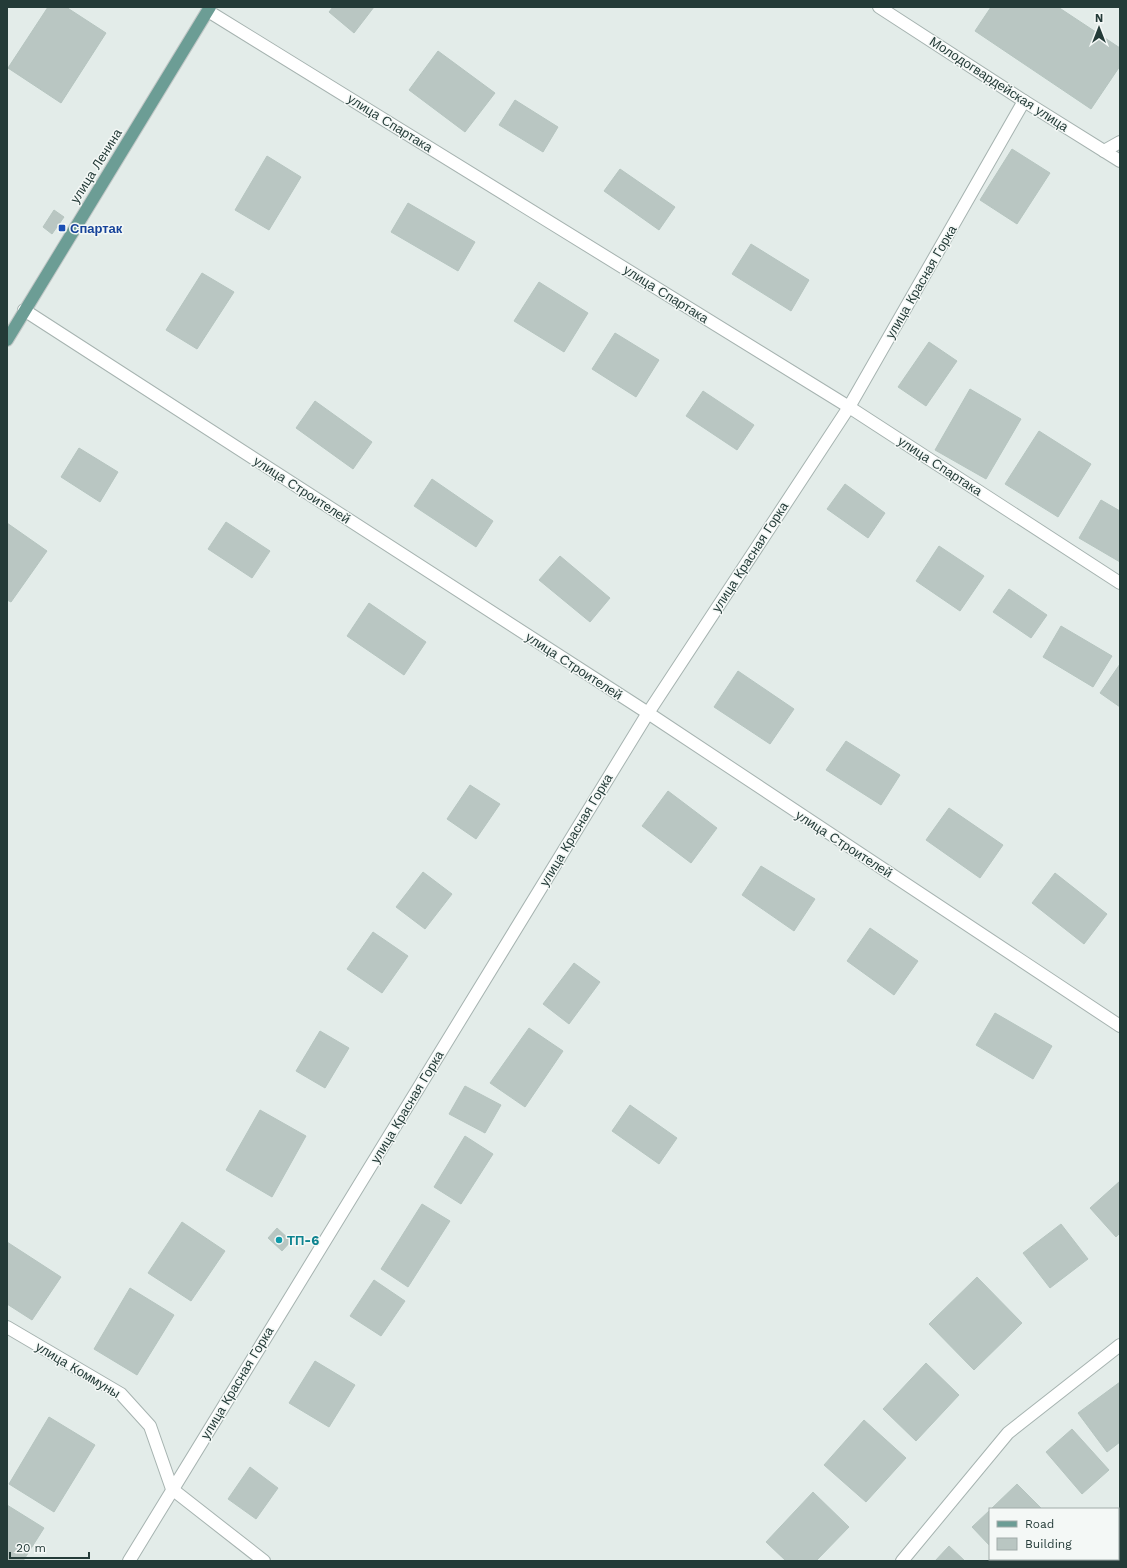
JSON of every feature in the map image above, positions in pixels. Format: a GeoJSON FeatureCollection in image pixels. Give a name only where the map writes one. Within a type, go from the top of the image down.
{"type":"FeatureCollection","features":[{"type":"Feature","properties":{"kind":"main road","name":"улица Ленина"},"geometry":{"type":"LineString","coordinates":[[7,340],[209,9]]}},
{"type":"Feature","properties":{"kind":"street","name":"Молодогвардейская улица"},"geometry":{"type":"LineString","coordinates":[[879,7],[1120,161]]}},
{"type":"Feature","properties":{"kind":"street","name":"улица Спартака"},"geometry":{"type":"LineString","coordinates":[[209,9],[849,407],[1120,583]]}},
{"type":"Feature","properties":{"kind":"street","name":"улица Красная Горка"},"geometry":{"type":"LineString","coordinates":[[129,1561],[648,714],[849,407],[1024,101]]}},
{"type":"Feature","properties":{"kind":"street"},"geometry":{"type":"LineString","coordinates":[[1104,151],[1120,142]]}},
{"type":"Feature","properties":{"kind":"street","name":"улица Строителей"},"geometry":{"type":"LineString","coordinates":[[24,310],[648,714],[1120,1026]]}},
{"type":"Feature","properties":{"kind":"street","name":"улица Коммуны"},"geometry":{"type":"LineString","coordinates":[[7,1327],[121,1394],[150,1426],[172,1489]]}},
{"type":"Feature","properties":{"kind":"street"},"geometry":{"type":"LineString","coordinates":[[902,1561],[1008,1433],[1120,1346]]}},
{"type":"Feature","properties":{"kind":"street"},"geometry":{"type":"LineString","coordinates":[[172,1489],[264,1561]]}},
{"type":"Feature","properties":{"kind":"building"},"geometry":{"type":"Polygon","coordinates":[[[48,7],[66,7],[106,33],[61,103],[8,68],[48,7]]]}},
{"type":"Feature","properties":{"kind":"building"},"geometry":{"type":"Polygon","coordinates":[[[333,7],[374,7],[354,33],[329,12],[333,7]]]}},
{"type":"Feature","properties":{"kind":"building"},"geometry":{"type":"Polygon","coordinates":[[[991,7],[1058,7],[1120,48],[1120,66],[1091,109],[975,31],[991,7]]]}},
{"type":"Feature","properties":{"kind":"building"},"geometry":{"type":"Polygon","coordinates":[[[438,51],[495,93],[465,132],[409,90],[438,51]]]}},
{"type":"Feature","properties":{"kind":"building"},"geometry":{"type":"Polygon","coordinates":[[[515,100],[558,127],[543,152],[499,125],[515,100]]]}},
{"type":"Feature","properties":{"kind":"building"},"geometry":{"type":"Polygon","coordinates":[[[1012,149],[1050,173],[1017,224],[980,200],[1012,149]]]}},
{"type":"Feature","properties":{"kind":"building"},"geometry":{"type":"Polygon","coordinates":[[[267,156],[301,177],[269,230],[235,210],[267,156]]]}},
{"type":"Feature","properties":{"kind":"building"},"geometry":{"type":"Polygon","coordinates":[[[620,169],[675,207],[659,230],[604,191],[620,169]]]}},
{"type":"Feature","properties":{"kind":"building"},"geometry":{"type":"Polygon","coordinates":[[[408,203],[475,242],[458,271],[391,232],[408,203]]]}},
{"type":"Feature","properties":{"kind":"building"},"geometry":{"type":"Polygon","coordinates":[[[54,210],[64,217],[52,234],[43,227],[54,210]]]}},
{"type":"Feature","properties":{"kind":"building"},"geometry":{"type":"Polygon","coordinates":[[[751,244],[809,280],[791,311],[732,274],[751,244]]]}},
{"type":"Feature","properties":{"kind":"building"},"geometry":{"type":"Polygon","coordinates":[[[202,273],[234,292],[197,349],[166,330],[202,273]]]}},
{"type":"Feature","properties":{"kind":"building"},"geometry":{"type":"Polygon","coordinates":[[[539,282],[588,313],[564,352],[514,321],[539,282]]]}},
{"type":"Feature","properties":{"kind":"building"},"geometry":{"type":"Polygon","coordinates":[[[615,333],[659,360],[636,397],[592,369],[615,333]]]}},
{"type":"Feature","properties":{"kind":"building"},"geometry":{"type":"Polygon","coordinates":[[[929,342],[957,361],[926,406],[898,387],[929,342]]]}},
{"type":"Feature","properties":{"kind":"building"},"geometry":{"type":"Polygon","coordinates":[[[970,389],[1021,419],[986,479],[935,450],[970,389]]]}},
{"type":"Feature","properties":{"kind":"building"},"geometry":{"type":"Polygon","coordinates":[[[703,391],[754,425],[737,450],[686,416],[703,391]]]}},
{"type":"Feature","properties":{"kind":"building"},"geometry":{"type":"Polygon","coordinates":[[[315,401],[372,442],[353,469],[296,428],[315,401]]]}},
{"type":"Feature","properties":{"kind":"building"},"geometry":{"type":"Polygon","coordinates":[[[1039,431],[1091,464],[1058,517],[1005,484],[1039,431]]]}},
{"type":"Feature","properties":{"kind":"building"},"geometry":{"type":"Polygon","coordinates":[[[79,448],[118,472],[100,502],[61,477],[79,448]]]}},
{"type":"Feature","properties":{"kind":"building"},"geometry":{"type":"Polygon","coordinates":[[[432,479],[493,521],[476,547],[414,506],[432,479]]]}},
{"type":"Feature","properties":{"kind":"building"},"geometry":{"type":"Polygon","coordinates":[[[845,484],[885,513],[868,538],[827,509],[845,484]]]}},
{"type":"Feature","properties":{"kind":"building"},"geometry":{"type":"Polygon","coordinates":[[[1101,500],[1120,511],[1120,562],[1079,538],[1101,500]]]}},
{"type":"Feature","properties":{"kind":"building"},"geometry":{"type":"Polygon","coordinates":[[[226,522],[270,551],[252,578],[208,549],[226,522]]]}},
{"type":"Feature","properties":{"kind":"building"},"geometry":{"type":"Polygon","coordinates":[[[7,523],[47,551],[11,602],[7,600],[7,523]]]}},
{"type":"Feature","properties":{"kind":"building"},"geometry":{"type":"Polygon","coordinates":[[[939,546],[984,576],[960,611],[916,581],[939,546]]]}},
{"type":"Feature","properties":{"kind":"building"},"geometry":{"type":"Polygon","coordinates":[[[560,556],[610,598],[590,622],[539,580],[560,556]]]}},
{"type":"Feature","properties":{"kind":"building"},"geometry":{"type":"Polygon","coordinates":[[[1009,589],[1047,615],[1031,638],[993,612],[1009,589]]]}},
{"type":"Feature","properties":{"kind":"building"},"geometry":{"type":"Polygon","coordinates":[[[369,603],[426,642],[404,675],[347,636],[369,603]]]}},
{"type":"Feature","properties":{"kind":"building"},"geometry":{"type":"Polygon","coordinates":[[[1061,626],[1112,656],[1093,687],[1043,657],[1061,626]]]}},
{"type":"Feature","properties":{"kind":"building"},"geometry":{"type":"Polygon","coordinates":[[[1120,664],[1120,707],[1100,693],[1120,664]]]}},
{"type":"Feature","properties":{"kind":"building"},"geometry":{"type":"Polygon","coordinates":[[[738,671],[794,709],[770,744],[714,707],[738,671]]]}},
{"type":"Feature","properties":{"kind":"building"},"geometry":{"type":"Polygon","coordinates":[[[846,741],[900,775],[881,805],[826,770],[846,741]]]}},
{"type":"Feature","properties":{"kind":"building"},"geometry":{"type":"Polygon","coordinates":[[[470,785],[500,804],[476,839],[447,819],[470,785]]]}},
{"type":"Feature","properties":{"kind":"building"},"geometry":{"type":"Polygon","coordinates":[[[668,791],[717,828],[691,863],[642,826],[668,791]]]}},
{"type":"Feature","properties":{"kind":"building"},"geometry":{"type":"Polygon","coordinates":[[[949,808],[1003,845],[980,878],[926,840],[949,808]]]}},
{"type":"Feature","properties":{"kind":"building"},"geometry":{"type":"Polygon","coordinates":[[[761,866],[815,899],[794,931],[742,895],[761,866]]]}},
{"type":"Feature","properties":{"kind":"building"},"geometry":{"type":"Polygon","coordinates":[[[423,872],[452,894],[425,929],[396,907],[423,872]]]}},
{"type":"Feature","properties":{"kind":"building"},"geometry":{"type":"Polygon","coordinates":[[[1055,873],[1107,914],[1084,944],[1032,903],[1055,873]]]}},
{"type":"Feature","properties":{"kind":"building"},"geometry":{"type":"Polygon","coordinates":[[[870,928],[918,961],[894,995],[847,961],[870,928]]]}},
{"type":"Feature","properties":{"kind":"building"},"geometry":{"type":"Polygon","coordinates":[[[373,932],[408,956],[382,993],[347,969],[373,932]]]}},
{"type":"Feature","properties":{"kind":"building"},"geometry":{"type":"Polygon","coordinates":[[[574,963],[600,982],[569,1024],[543,1004],[574,963]]]}},
{"type":"Feature","properties":{"kind":"building"},"geometry":{"type":"Polygon","coordinates":[[[995,1013],[1052,1046],[1033,1079],[976,1045],[995,1013]]]}},
{"type":"Feature","properties":{"kind":"building"},"geometry":{"type":"Polygon","coordinates":[[[529,1028],[563,1051],[525,1107],[490,1083],[529,1028]]]}},
{"type":"Feature","properties":{"kind":"building"},"geometry":{"type":"Polygon","coordinates":[[[320,1031],[349,1048],[325,1088],[296,1071],[320,1031]]]}},
{"type":"Feature","properties":{"kind":"building"},"geometry":{"type":"Polygon","coordinates":[[[465,1086],[501,1105],[485,1133],[449,1114],[465,1086]]]}},
{"type":"Feature","properties":{"kind":"building"},"geometry":{"type":"Polygon","coordinates":[[[630,1105],[677,1138],[659,1164],[612,1131],[630,1105]]]}},
{"type":"Feature","properties":{"kind":"building"},"geometry":{"type":"Polygon","coordinates":[[[260,1110],[306,1136],[272,1197],[226,1170],[260,1110]]]}},
{"type":"Feature","properties":{"kind":"building"},"geometry":{"type":"Polygon","coordinates":[[[465,1136],[493,1154],[461,1204],[434,1187],[465,1136]]]}},
{"type":"Feature","properties":{"kind":"building"},"geometry":{"type":"Polygon","coordinates":[[[1120,1181],[1120,1233],[1116,1237],[1090,1208],[1120,1181]]]}},
{"type":"Feature","properties":{"kind":"building"},"geometry":{"type":"Polygon","coordinates":[[[422,1204],[450,1221],[408,1287],[381,1269],[422,1204]]]}},
{"type":"Feature","properties":{"kind":"building"},"geometry":{"type":"Polygon","coordinates":[[[182,1222],[225,1251],[191,1301],[148,1273],[182,1222]]]}},
{"type":"Feature","properties":{"kind":"building"},"geometry":{"type":"Polygon","coordinates":[[[1061,1224],[1088,1259],[1050,1288],[1023,1253],[1061,1224]]]}},
{"type":"Feature","properties":{"kind":"building","name":"ТП-6"},"geometry":{"type":"Polygon","coordinates":[[[277,1228],[291,1241],[282,1251],[268,1238],[277,1228]]]}},
{"type":"Feature","properties":{"kind":"building"},"geometry":{"type":"Polygon","coordinates":[[[7,1242],[61,1277],[32,1320],[7,1304],[7,1242]]]}},
{"type":"Feature","properties":{"kind":"building"},"geometry":{"type":"Polygon","coordinates":[[[977,1277],[1022,1323],[974,1370],[929,1324],[977,1277]]]}},
{"type":"Feature","properties":{"kind":"building"},"geometry":{"type":"Polygon","coordinates":[[[374,1280],[405,1301],[381,1336],[350,1316],[374,1280]]]}},
{"type":"Feature","properties":{"kind":"building"},"geometry":{"type":"Polygon","coordinates":[[[130,1288],[174,1315],[137,1375],[94,1349],[130,1288]]]}},
{"type":"Feature","properties":{"kind":"building"},"geometry":{"type":"Polygon","coordinates":[[[315,1361],[355,1385],[329,1427],[289,1403],[315,1361]]]}},
{"type":"Feature","properties":{"kind":"building"},"geometry":{"type":"Polygon","coordinates":[[[926,1363],[959,1395],[916,1441],[883,1409],[926,1363]]]}},
{"type":"Feature","properties":{"kind":"building"},"geometry":{"type":"Polygon","coordinates":[[[1120,1382],[1120,1442],[1107,1452],[1078,1413],[1120,1382]]]}},
{"type":"Feature","properties":{"kind":"building"},"geometry":{"type":"Polygon","coordinates":[[[49,1417],[95,1445],[54,1512],[9,1484],[49,1417]]]}},
{"type":"Feature","properties":{"kind":"building"},"geometry":{"type":"Polygon","coordinates":[[[864,1420],[906,1458],[866,1502],[824,1465],[864,1420]]]}},
{"type":"Feature","properties":{"kind":"building"},"geometry":{"type":"Polygon","coordinates":[[[1072,1429],[1109,1470],[1082,1494],[1046,1452],[1072,1429]]]}},
{"type":"Feature","properties":{"kind":"building"},"geometry":{"type":"Polygon","coordinates":[[[250,1467],[278,1488],[256,1519],[228,1499],[250,1467]]]}},
{"type":"Feature","properties":{"kind":"building"},"geometry":{"type":"Polygon","coordinates":[[[1017,1484],[1041,1508],[992,1508],[1017,1484]]]}},
{"type":"Feature","properties":{"kind":"building"},"geometry":{"type":"Polygon","coordinates":[[[813,1492],[849,1527],[816,1561],[786,1561],[766,1542],[813,1492]]]}},
{"type":"Feature","properties":{"kind":"building"},"geometry":{"type":"Polygon","coordinates":[[[7,1505],[44,1528],[23,1561],[7,1561],[7,1505]]]}},
{"type":"Feature","properties":{"kind":"building"},"geometry":{"type":"Polygon","coordinates":[[[989,1511],[989,1545],[972,1527],[989,1511]]]}},
{"type":"Feature","properties":{"kind":"building"},"geometry":{"type":"Polygon","coordinates":[[[949,1546],[965,1561],[935,1561],[949,1546]]]}},
{"type":"Feature","properties":{"kind":"building"},"geometry":{"type":"Polygon","coordinates":[[[1003,1560],[1050,1560],[1049,1561],[1003,1560]]]}},
{"type":"Feature","properties":{"kind":"place","name":"Спартак"},"geometry":{"type":"Point","coordinates":[62,228]}},
{"type":"Feature","properties":{"kind":"place","name":"ТП-6"},"geometry":{"type":"Point","coordinates":[279,1240]}}]}
